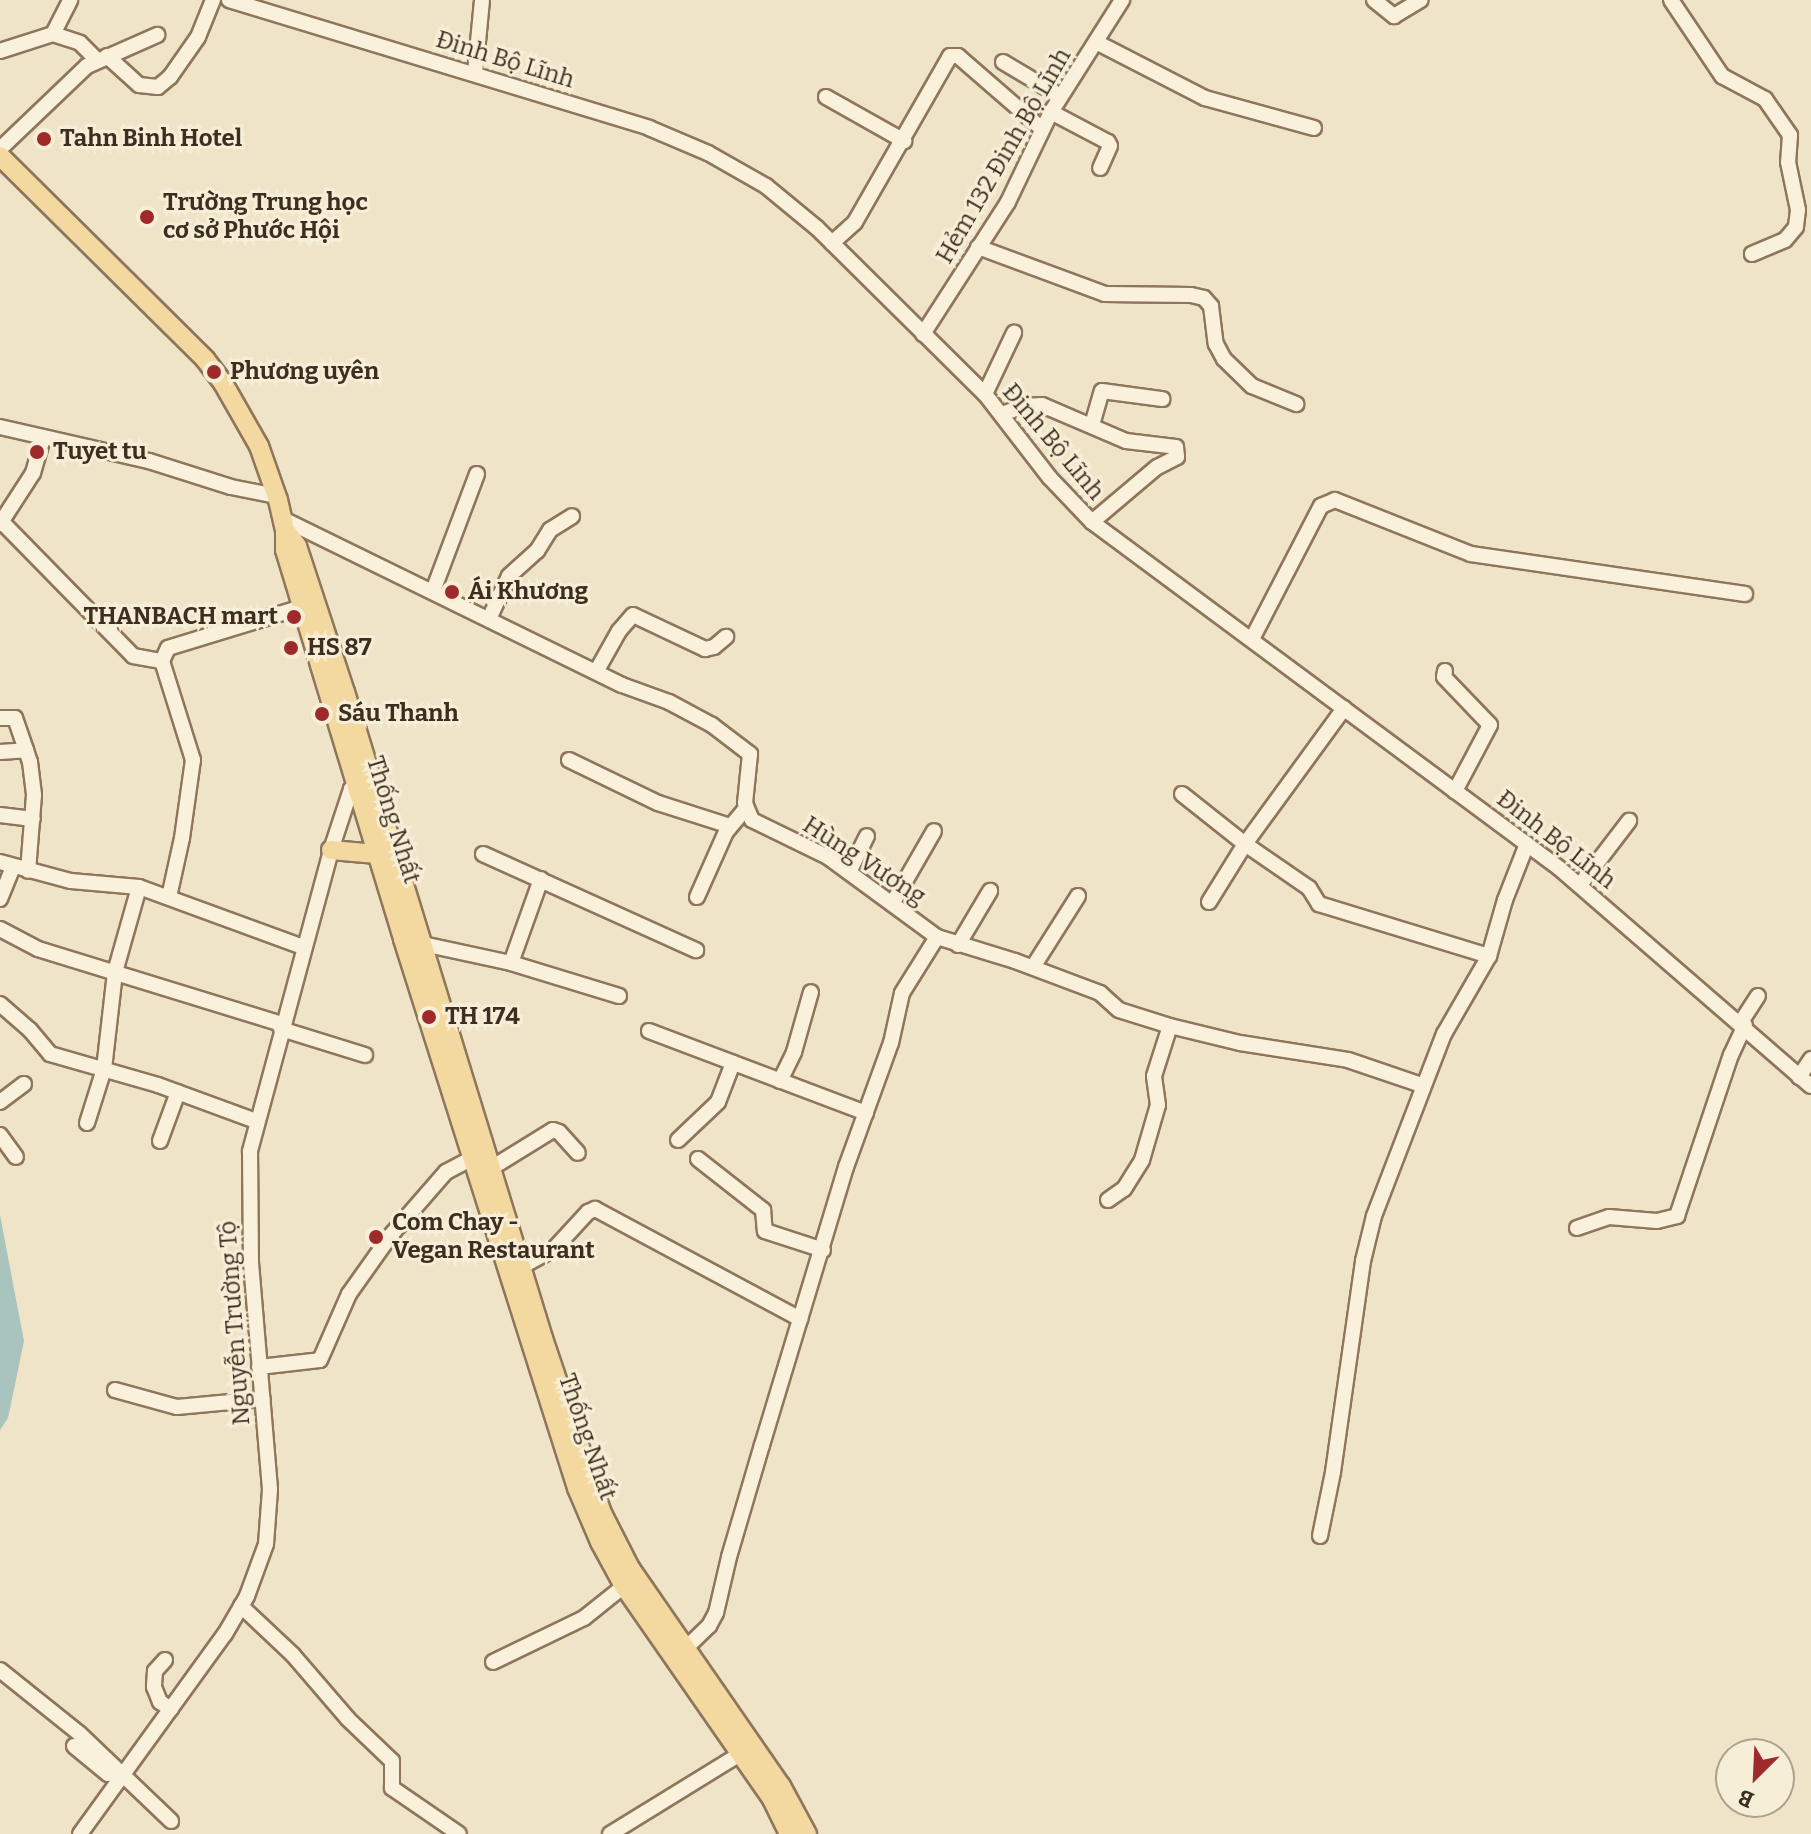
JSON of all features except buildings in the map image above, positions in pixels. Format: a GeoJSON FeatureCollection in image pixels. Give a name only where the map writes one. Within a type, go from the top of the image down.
{"type":"FeatureCollection","features":[{"type":"Feature","properties":{"kind":"main road"},"geometry":{"type":"LineString","coordinates":[[0,156],[205,359],[259,446],[284,525]]}},
{"type":"Feature","properties":{"kind":"main road","name":"Thống Nhất"},"geometry":{"type":"LineString","coordinates":[[284,525],[285,550],[302,607],[363,780]]}},
{"type":"Feature","properties":{"kind":"main road","name":"Thống Nhất"},"geometry":{"type":"LineString","coordinates":[[284,525],[301,556],[386,855],[471,1122],[493,1167],[570,1423],[602,1513],[630,1568],[686,1648],[734,1732],[740,1754],[772,1799],[789,1834]]}},
{"type":"Feature","properties":{"kind":"main road"},"geometry":{"type":"LineString","coordinates":[[331,850],[386,855]]}},
{"type":"Feature","properties":{"kind":"main road","name":"Thống Nhất"},"geometry":{"type":"LineString","coordinates":[[386,855],[423,944],[471,1122],[474,1157],[577,1488],[600,1542],[624,1586],[734,1732],[781,1786],[807,1834]]}},
{"type":"Feature","properties":{"kind":"street"},"geometry":{"type":"LineString","coordinates":[[53,34],[70,0]]}},
{"type":"Feature","properties":{"kind":"street"},"geometry":{"type":"LineString","coordinates":[[0,51],[53,34],[80,43],[139,85],[158,87],[170,77],[198,37],[213,0]]}},
{"type":"Feature","properties":{"kind":"street","name":"Đinh Bộ Lĩnh"},"geometry":{"type":"LineString","coordinates":[[229,0],[475,73],[687,143],[766,186],[832,243],[985,394],[1050,478],[1092,522],[1580,885],[1805,1081]]}},
{"type":"Feature","properties":{"kind":"street"},"geometry":{"type":"LineString","coordinates":[[475,73],[482,0]]}},
{"type":"Feature","properties":{"kind":"street","name":"Hẻm 132 Đinh Bộ Lĩnh"},"geometry":{"type":"LineString","coordinates":[[923,334],[1008,202],[1060,96],[1122,0]]}},
{"type":"Feature","properties":{"kind":"street"},"geometry":{"type":"LineString","coordinates":[[1374,0],[1394,16],[1421,0]]}},
{"type":"Feature","properties":{"kind":"street"},"geometry":{"type":"LineString","coordinates":[[1671,0],[1722,76],[1765,99],[1790,135],[1788,162],[1798,210],[1796,227],[1785,240],[1752,254]]}},
{"type":"Feature","properties":{"kind":"street"},"geometry":{"type":"LineString","coordinates":[[0,149],[55,93],[102,58],[157,35]]}},
{"type":"Feature","properties":{"kind":"street"},"geometry":{"type":"LineString","coordinates":[[1096,42],[1205,98],[1314,128]]}},
{"type":"Feature","properties":{"kind":"street"},"geometry":{"type":"LineString","coordinates":[[832,243],[855,222],[904,141],[941,66],[954,55],[1042,129]]}},
{"type":"Feature","properties":{"kind":"street"},"geometry":{"type":"LineString","coordinates":[[1003,62],[1060,96]]}},
{"type":"Feature","properties":{"kind":"street"},"geometry":{"type":"LineString","coordinates":[[826,97],[904,141]]}},
{"type":"Feature","properties":{"kind":"street"},"geometry":{"type":"LineString","coordinates":[[1051,112],[1108,142],[1110,146],[1100,168]]}},
{"type":"Feature","properties":{"kind":"street"},"geometry":{"type":"LineString","coordinates":[[978,247],[1105,294],[1191,295],[1204,298],[1211,306],[1216,344],[1224,359],[1252,386],[1296,404]]}},
{"type":"Feature","properties":{"kind":"street"},"geometry":{"type":"LineString","coordinates":[[985,394],[1014,333]]}},
{"type":"Feature","properties":{"kind":"street"},"geometry":{"type":"LineString","coordinates":[[1092,425],[1102,391],[1162,399]]}},
{"type":"Feature","properties":{"kind":"street"},"geometry":{"type":"LineString","coordinates":[[1002,414],[1036,405],[1064,412],[1126,441],[1173,445],[1178,454],[1092,522]]}},
{"type":"Feature","properties":{"kind":"street"},"geometry":{"type":"LineString","coordinates":[[0,427],[149,461],[231,487],[277,496]]}},
{"type":"Feature","properties":{"kind":"street"},"geometry":{"type":"LineString","coordinates":[[43,438],[33,473],[1,523],[133,656],[162,661]]}},
{"type":"Feature","properties":{"kind":"street"},"geometry":{"type":"LineString","coordinates":[[433,591],[477,474]]}},
{"type":"Feature","properties":{"kind":"street"},"geometry":{"type":"LineString","coordinates":[[0,499],[15,505]]}},
{"type":"Feature","properties":{"kind":"street"},"geometry":{"type":"LineString","coordinates":[[1252,639],[1321,506],[1335,500],[1471,554],[1745,594]]}},
{"type":"Feature","properties":{"kind":"street"},"geometry":{"type":"LineString","coordinates":[[489,619],[509,576],[537,551],[548,532],[572,516]]}},
{"type":"Feature","properties":{"kind":"street"},"geometry":{"type":"LineString","coordinates":[[284,525],[433,591],[596,672],[683,709],[744,747],[752,762],[745,809],[730,826],[697,897]]}},
{"type":"Feature","properties":{"kind":"street"},"geometry":{"type":"LineString","coordinates":[[169,897],[182,838],[193,760],[162,661],[168,648],[302,607]]}},
{"type":"Feature","properties":{"kind":"street"},"geometry":{"type":"LineString","coordinates":[[596,672],[619,631],[633,615],[705,649],[714,647],[726,637]]}},
{"type":"Feature","properties":{"kind":"street"},"geometry":{"type":"LineString","coordinates":[[1445,671],[1444,677],[1490,725],[1455,791]]}},
{"type":"Feature","properties":{"kind":"street"},"geometry":{"type":"LineString","coordinates":[[1209,902],[1245,844],[1344,708]]}},
{"type":"Feature","properties":{"kind":"street"},"geometry":{"type":"LineString","coordinates":[[0,718],[15,718],[33,774],[28,871]]}},
{"type":"Feature","properties":{"kind":"street"},"geometry":{"type":"LineString","coordinates":[[0,752],[26,750]]}},
{"type":"Feature","properties":{"kind":"street"},"geometry":{"type":"LineString","coordinates":[[569,760],[658,803],[730,826]]}},
{"type":"Feature","properties":{"kind":"street","name":"Nguyễn Trường Tộ"},"geometry":{"type":"LineString","coordinates":[[80,1834],[241,1606],[258,1571],[270,1520],[248,1195],[256,1121],[331,850],[363,780]]}},
{"type":"Feature","properties":{"kind":"street"},"geometry":{"type":"LineString","coordinates":[[1182,794],[1245,844],[1298,879],[1309,888],[1319,904],[1489,956]]}},
{"type":"Feature","properties":{"kind":"street","name":"Hùng Vương"},"geometry":{"type":"LineString","coordinates":[[745,809],[757,823],[814,849],[849,872],[937,937],[1033,967],[1100,993],[1119,1010],[1170,1026],[1240,1043],[1348,1060],[1422,1085]]}},
{"type":"Feature","properties":{"kind":"street"},"geometry":{"type":"LineString","coordinates":[[0,815],[33,819]]}},
{"type":"Feature","properties":{"kind":"street"},"geometry":{"type":"LineString","coordinates":[[1580,885],[1629,821]]}},
{"type":"Feature","properties":{"kind":"street"},"geometry":{"type":"LineString","coordinates":[[892,904],[934,831]]}},
{"type":"Feature","properties":{"kind":"street"},"geometry":{"type":"LineString","coordinates":[[849,872],[867,836]]}},
{"type":"Feature","properties":{"kind":"street"},"geometry":{"type":"LineString","coordinates":[[1320,1536],[1333,1472],[1363,1261],[1374,1216],[1422,1085],[1461,1001],[1489,956],[1505,900],[1527,844]]}},
{"type":"Feature","properties":{"kind":"street"},"geometry":{"type":"LineString","coordinates":[[483,854],[696,950]]}},
{"type":"Feature","properties":{"kind":"street"},"geometry":{"type":"LineString","coordinates":[[0,899],[7,864],[71,881],[139,887],[303,947]]}},
{"type":"Feature","properties":{"kind":"street"},"geometry":{"type":"LineString","coordinates":[[511,963],[541,879]]}},
{"type":"Feature","properties":{"kind":"street"},"geometry":{"type":"LineString","coordinates":[[87,1123],[104,1069],[115,972],[139,887]]}},
{"type":"Feature","properties":{"kind":"street"},"geometry":{"type":"LineString","coordinates":[[958,945],[990,891]]}},
{"type":"Feature","properties":{"kind":"street"},"geometry":{"type":"LineString","coordinates":[[1033,967],[1078,896]]}},
{"type":"Feature","properties":{"kind":"street"},"geometry":{"type":"LineString","coordinates":[[0,929],[25,944],[365,1055]]}},
{"type":"Feature","properties":{"kind":"street"},"geometry":{"type":"LineString","coordinates":[[686,1648],[709,1626],[716,1613],[729,1557],[800,1319],[846,1167],[891,1043],[904,986],[937,937]]}},
{"type":"Feature","properties":{"kind":"street"},"geometry":{"type":"LineString","coordinates":[[423,944],[511,963],[619,996]]}},
{"type":"Feature","properties":{"kind":"street"},"geometry":{"type":"LineString","coordinates":[[780,1081],[794,1052],[811,992]]}},
{"type":"Feature","properties":{"kind":"street"},"geometry":{"type":"LineString","coordinates":[[1577,1228],[1609,1217],[1657,1221],[1677,1216],[1727,1065],[1758,996]]}},
{"type":"Feature","properties":{"kind":"street"},"geometry":{"type":"LineString","coordinates":[[0,1004],[30,1030],[50,1054],[178,1092],[256,1121]]}},
{"type":"Feature","properties":{"kind":"street"},"geometry":{"type":"LineString","coordinates":[[1108,1200],[1124,1189],[1142,1160],[1158,1105],[1154,1076],[1170,1026]]}},
{"type":"Feature","properties":{"kind":"street"},"geometry":{"type":"LineString","coordinates":[[649,1031],[866,1113]]}},
{"type":"Feature","properties":{"kind":"street"},"geometry":{"type":"LineString","coordinates":[[1805,1081],[1811,1059]]}},
{"type":"Feature","properties":{"kind":"street"},"geometry":{"type":"LineString","coordinates":[[678,1140],[718,1102],[733,1063]]}},
{"type":"Feature","properties":{"kind":"street"},"geometry":{"type":"LineString","coordinates":[[0,1102],[24,1084]]}},
{"type":"Feature","properties":{"kind":"street"},"geometry":{"type":"LineString","coordinates":[[160,1141],[178,1092]]}},
{"type":"Feature","properties":{"kind":"street"},"geometry":{"type":"LineString","coordinates":[[493,1167],[553,1130],[559,1132],[578,1153]]}},
{"type":"Feature","properties":{"kind":"street"},"geometry":{"type":"LineString","coordinates":[[0,1135],[16,1157]]}},
{"type":"Feature","properties":{"kind":"street"},"geometry":{"type":"LineString","coordinates":[[259,1367],[320,1360],[349,1294],[391,1235],[446,1172],[474,1157]]}},
{"type":"Feature","properties":{"kind":"street"},"geometry":{"type":"LineString","coordinates":[[698,1159],[763,1210],[765,1231],[823,1250]]}},
{"type":"Feature","properties":{"kind":"street"},"geometry":{"type":"LineString","coordinates":[[523,1266],[566,1240],[584,1216],[595,1209],[800,1319]]}},
{"type":"Feature","properties":{"kind":"street"},"geometry":{"type":"LineString","coordinates":[[115,1390],[177,1407],[263,1399]]}},
{"type":"Feature","properties":{"kind":"street"},"geometry":{"type":"LineString","coordinates":[[493,1662],[584,1618],[624,1586]]}},
{"type":"Feature","properties":{"kind":"street"},"geometry":{"type":"LineString","coordinates":[[241,1606],[293,1655],[348,1719],[392,1761],[392,1788],[459,1834]]}},
{"type":"Feature","properties":{"kind":"street"},"geometry":{"type":"LineString","coordinates":[[165,1660],[155,1671],[154,1687],[160,1702],[171,1709]]}},
{"type":"Feature","properties":{"kind":"street"},"geometry":{"type":"LineString","coordinates":[[0,1670],[80,1734],[120,1779]]}},
{"type":"Feature","properties":{"kind":"street"},"geometry":{"type":"LineString","coordinates":[[74,1746],[171,1821]]}},
{"type":"Feature","properties":{"kind":"street"},"geometry":{"type":"LineString","coordinates":[[610,1834],[740,1754]]}},
{"type":"Feature","properties":{"kind":"water"},"geometry":{"type":"Polygon","coordinates":[[[0,1215],[24,1341],[8,1418],[0,1430],[0,1215]]]}},
{"type":"Feature","properties":{"kind":"place","name":"Tahn Binh Hotel"},"geometry":{"type":"Point","coordinates":[44,139]}},
{"type":"Feature","properties":{"kind":"place","name":"Trường Trung học cơ sở Phước Hội"},"geometry":{"type":"Point","coordinates":[147,217]}},
{"type":"Feature","properties":{"kind":"place","name":"Phương uyên"},"geometry":{"type":"Point","coordinates":[214,372]}},
{"type":"Feature","properties":{"kind":"place","name":"Tuyet tu"},"geometry":{"type":"Point","coordinates":[37,452]}},
{"type":"Feature","properties":{"kind":"place","name":"Ái Khương"},"geometry":{"type":"Point","coordinates":[452,592]}},
{"type":"Feature","properties":{"kind":"place","name":"THANBACH mart"},"geometry":{"type":"Point","coordinates":[294,617]}},
{"type":"Feature","properties":{"kind":"place","name":"HS 87"},"geometry":{"type":"Point","coordinates":[291,648]}},
{"type":"Feature","properties":{"kind":"place","name":"Sáu Thanh"},"geometry":{"type":"Point","coordinates":[322,714]}},
{"type":"Feature","properties":{"kind":"place","name":"TH 174"},"geometry":{"type":"Point","coordinates":[429,1017]}},
{"type":"Feature","properties":{"kind":"place","name":"Com Chay - Vegan Restaurant"},"geometry":{"type":"Point","coordinates":[376,1237]}}]}
